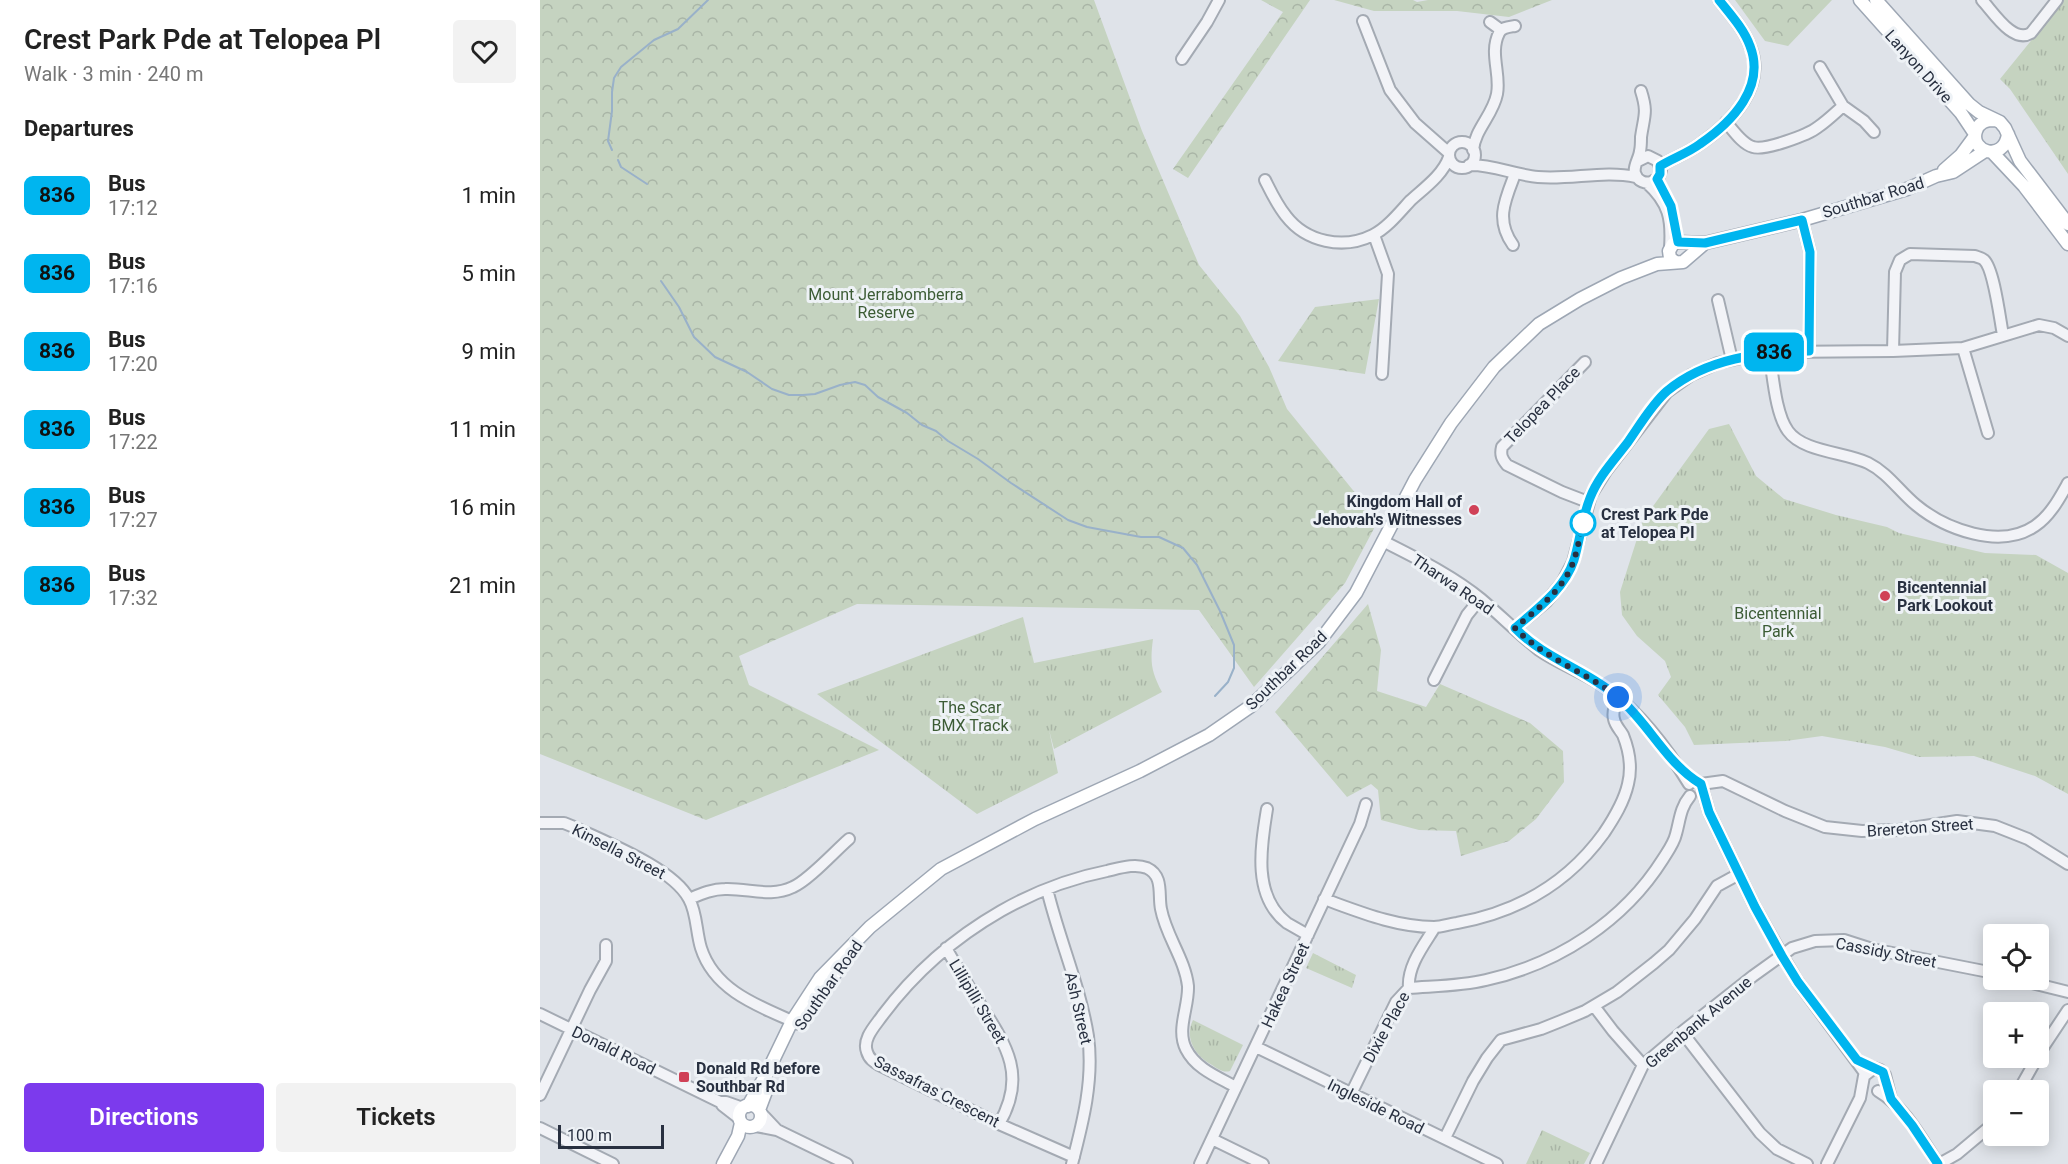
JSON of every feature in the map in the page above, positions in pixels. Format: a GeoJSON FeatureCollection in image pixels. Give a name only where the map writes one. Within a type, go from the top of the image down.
{"type":"FeatureCollection","features":[{"type":"Feature","properties":{"kind":"main road","name":"Lanyon Drive"},"geometry":{"type":"LineString","coordinates":[[1860,0],[1961,113],[1975,135]]}},
{"type":"Feature","properties":{"kind":"main road","name":"Lanyon Drive"},"geometry":{"type":"LineString","coordinates":[[1876,0],[1970,104],[1979,112],[1995,120]]}},
{"type":"Feature","properties":{"kind":"main road"},"geometry":{"type":"LineString","coordinates":[[2068,224],[2020,161],[2005,128],[1995,120],[1982,122],[1975,135],[1980,147],[1988,151],[2024,186],[2068,244]]}},
{"type":"Feature","properties":{"kind":"main road"},"geometry":{"type":"LineString","coordinates":[[1988,151],[2003,147],[2008,134]]}},
{"type":"Feature","properties":{"kind":"main road","name":"Southbar Road"},"geometry":{"type":"LineString","coordinates":[[1936,176],[1961,155],[1975,135]]}},
{"type":"Feature","properties":{"kind":"main road","name":"Southbar Road"},"geometry":{"type":"LineString","coordinates":[[723,1164],[749,1113],[763,1095],[795,1022],[848,958],[870,927],[941,869],[1035,819],[1140,771],[1213,733],[1251,706],[1319,642],[1356,593],[1415,480],[1451,423],[1494,367],[1539,324],[1621,278],[1657,264],[1677,251],[1802,220],[1907,189],[1936,176],[1953,172],[1988,151]]}},
{"type":"Feature","properties":{"kind":"main road"},"geometry":{"type":"LineString","coordinates":[[749,1113],[747,1127],[755,1126]]}},
{"type":"Feature","properties":{"kind":"main road"},"geometry":{"type":"LineString","coordinates":[[732,1164],[749,1132],[755,1126]]}},
{"type":"Feature","properties":{"kind":"street"},"geometry":{"type":"LineString","coordinates":[[1182,59],[1219,0]]}},
{"type":"Feature","properties":{"kind":"street"},"geometry":{"type":"LineString","coordinates":[[1662,163],[1686,153],[1726,122],[1746,98],[1753,82],[1755,65],[1747,39],[1719,0]]}},
{"type":"Feature","properties":{"kind":"street"},"geometry":{"type":"LineString","coordinates":[[1982,0],[2012,34],[2026,37],[2057,0]]}},
{"type":"Feature","properties":{"kind":"street"},"geometry":{"type":"LineString","coordinates":[[1363,21],[1390,90],[1414,123],[1435,139],[1449,155],[1453,164],[1469,159],[1515,174],[1558,178],[1622,174],[1639,162],[1652,157],[1662,163]]}},
{"type":"Feature","properties":{"kind":"street"},"geometry":{"type":"LineString","coordinates":[[1490,22],[1501,30]]}},
{"type":"Feature","properties":{"kind":"street"},"geometry":{"type":"LineString","coordinates":[[1501,30],[1515,26]]}},
{"type":"Feature","properties":{"kind":"street"},"geometry":{"type":"LineString","coordinates":[[1437,176],[1469,159],[1479,130],[1497,98],[1495,53],[1501,30]]}},
{"type":"Feature","properties":{"kind":"street"},"geometry":{"type":"LineString","coordinates":[[1820,67],[1844,106],[1874,132]]}},
{"type":"Feature","properties":{"kind":"street"},"geometry":{"type":"LineString","coordinates":[[1641,92],[1646,111],[1641,140],[1639,180],[1652,181],[1660,174],[1662,163]]}},
{"type":"Feature","properties":{"kind":"street"},"geometry":{"type":"LineString","coordinates":[[1726,122],[1747,145],[1763,148],[1810,132],[1844,106]]}},
{"type":"Feature","properties":{"kind":"street"},"geometry":{"type":"LineString","coordinates":[[1265,180],[1286,216],[1300,229],[1312,237],[1332,242],[1345,242],[1374,235],[1437,176],[1447,163],[1449,155],[1460,143],[1479,130]]}},
{"type":"Feature","properties":{"kind":"street"},"geometry":{"type":"LineString","coordinates":[[1435,139],[1445,143],[1460,143]]}},
{"type":"Feature","properties":{"kind":"street"},"geometry":{"type":"LineString","coordinates":[[1460,143],[1469,159]]}},
{"type":"Feature","properties":{"kind":"street"},"geometry":{"type":"LineString","coordinates":[[1513,245],[1506,235],[1502,208],[1515,174]]}},
{"type":"Feature","properties":{"kind":"street"},"geometry":{"type":"LineString","coordinates":[[1652,181],[1671,206],[1677,251]]}},
{"type":"Feature","properties":{"kind":"street"},"geometry":{"type":"LineString","coordinates":[[1802,220],[1810,252],[1809,351]]}},
{"type":"Feature","properties":{"kind":"street"},"geometry":{"type":"LineString","coordinates":[[1374,235],[1388,274],[1382,374]]}},
{"type":"Feature","properties":{"kind":"street"},"geometry":{"type":"LineString","coordinates":[[1893,351],[1895,272],[1900,260],[1910,254],[1975,256],[1983,259],[1988,266],[1993,284],[2003,335]]}},
{"type":"Feature","properties":{"kind":"street"},"geometry":{"type":"LineString","coordinates":[[1718,300],[1732,360]]}},
{"type":"Feature","properties":{"kind":"street"},"geometry":{"type":"LineString","coordinates":[[1515,628],[1546,602],[1562,583],[1573,562],[1588,502],[1606,471],[1666,392],[1691,375],[1732,360],[1769,352],[1963,348],[2039,325],[2054,328],[2068,336]]}},
{"type":"Feature","properties":{"kind":"street"},"geometry":{"type":"LineString","coordinates":[[1963,348],[1988,434]]}},
{"type":"Feature","properties":{"kind":"street"},"geometry":{"type":"LineString","coordinates":[[1769,352],[1779,410],[1789,433],[1809,446],[1851,456],[1870,464],[1886,475],[1917,505],[1944,522],[1984,535],[2002,537],[2016,535],[2030,530],[2044,519],[2068,483]]}},
{"type":"Feature","properties":{"kind":"street","name":"Telopea Place"},"geometry":{"type":"LineString","coordinates":[[1585,362],[1502,447],[1500,452],[1501,458],[1507,465],[1588,502]]}},
{"type":"Feature","properties":{"kind":"street","name":"Tharwa Road"},"geometry":{"type":"LineString","coordinates":[[1383,540],[1438,571],[1480,599],[1544,653],[1575,669],[1618,697],[1640,718],[1696,790]]}},
{"type":"Feature","properties":{"kind":"street"},"geometry":{"type":"LineString","coordinates":[[1434,680],[1467,615],[1480,599]]}},
{"type":"Feature","properties":{"kind":"street"},"geometry":{"type":"LineString","coordinates":[[1324,899],[1381,920],[1435,927],[1480,918],[1526,901],[1559,880],[1588,854],[1621,804],[1629,783],[1629,753],[1614,719],[1614,705],[1618,697]]}},
{"type":"Feature","properties":{"kind":"street","name":"Brereton Street"},"geometry":{"type":"LineString","coordinates":[[1696,790],[1723,781],[1785,811],[1825,827],[1862,831],[1899,830],[1957,821],[1989,825],[2028,839],[2068,864]]}},
{"type":"Feature","properties":{"kind":"street"},"geometry":{"type":"LineString","coordinates":[[1409,988],[1451,986],[1485,981],[1514,973],[1545,961],[1595,932],[1633,899],[1659,866],[1676,836],[1682,808],[1696,790],[1782,956],[1798,982],[1857,1060],[1870,1081],[1891,1099],[1939,1164],[1957,1155],[1983,1133]]}},
{"type":"Feature","properties":{"kind":"street","name":"Hakea Street"},"geometry":{"type":"LineString","coordinates":[[1200,1164],[1360,824],[1366,804]]}},
{"type":"Feature","properties":{"kind":"street"},"geometry":{"type":"LineString","coordinates":[[1268,808],[1261,843],[1262,881],[1272,905],[1286,922],[1308,935]]}},
{"type":"Feature","properties":{"kind":"street","name":"Kinsella Street"},"geometry":{"type":"LineString","coordinates":[[540,823],[564,823],[645,862],[672,878],[689,898],[702,949],[711,968],[728,987],[752,1003],[795,1022]]}},
{"type":"Feature","properties":{"kind":"street"},"geometry":{"type":"LineString","coordinates":[[689,898],[717,890],[769,894],[794,887],[849,838]]}},
{"type":"Feature","properties":{"kind":"street","name":"Sassafras Crescent"},"geometry":{"type":"LineString","coordinates":[[1073,1161],[879,1065],[870,1058],[866,1044],[869,1035],[891,1003],[946,948],[1002,911],[1047,889],[1099,872],[1129,866],[1152,871],[1159,882],[1161,908],[1186,977],[1187,999],[1183,1042],[1187,1051],[1200,1066],[1236,1086]]}},
{"type":"Feature","properties":{"kind":"street"},"geometry":{"type":"LineString","coordinates":[[1445,1138],[1473,1081],[1501,1040],[1541,1029],[1594,1006],[1617,992],[1654,963],[1681,936],[1717,886],[1739,874]]}},
{"type":"Feature","properties":{"kind":"street","name":"Ash Street"},"geometry":{"type":"LineString","coordinates":[[1047,889],[1080,1001],[1088,1037],[1088,1098],[1073,1161]]}},
{"type":"Feature","properties":{"kind":"street","name":"Dixie Place"},"geometry":{"type":"LineString","coordinates":[[1351,1094],[1396,1002],[1409,988],[1408,977],[1419,952],[1435,927]]}},
{"type":"Feature","properties":{"kind":"street","name":"Cassidy Street"},"geometry":{"type":"LineString","coordinates":[[1782,956],[1804,943],[1844,940],[1872,949],[1983,971]]}},
{"type":"Feature","properties":{"kind":"street"},"geometry":{"type":"LineString","coordinates":[[540,1095],[606,961],[606,945]]}},
{"type":"Feature","properties":{"kind":"street","name":"Lillipilli Street"},"geometry":{"type":"LineString","coordinates":[[946,948],[992,1022],[1011,1059],[1014,1081],[1012,1094],[999,1124]]}},
{"type":"Feature","properties":{"kind":"street","name":"Greenbank Avenue"},"geometry":{"type":"LineString","coordinates":[[1596,1164],[1643,1065],[1682,1032],[1782,956]]}},
{"type":"Feature","properties":{"kind":"street"},"geometry":{"type":"LineString","coordinates":[[2049,987],[2068,992]]}},
{"type":"Feature","properties":{"kind":"street"},"geometry":{"type":"LineString","coordinates":[[1594,1006],[1620,1041],[1643,1065]]}},
{"type":"Feature","properties":{"kind":"street"},"geometry":{"type":"LineString","coordinates":[[2049,1039],[2068,1010]]}},
{"type":"Feature","properties":{"kind":"street","name":"Donald Road"},"geometry":{"type":"LineString","coordinates":[[540,1014],[720,1102],[726,1102],[749,1113]]}},
{"type":"Feature","properties":{"kind":"street"},"geometry":{"type":"LineString","coordinates":[[1682,1032],[1760,1132],[1778,1149],[1806,1164]]}},
{"type":"Feature","properties":{"kind":"street","name":"Ingleside Road"},"geometry":{"type":"LineString","coordinates":[[1256,1047],[1497,1164]]}},
{"type":"Feature","properties":{"kind":"street"},"geometry":{"type":"LineString","coordinates":[[1827,1164],[1870,1081],[1883,1072],[1891,1099]]}},
{"type":"Feature","properties":{"kind":"street"},"geometry":{"type":"LineString","coordinates":[[1870,1081],[1883,1088],[1886,1082]]}},
{"type":"Feature","properties":{"kind":"street"},"geometry":{"type":"LineString","coordinates":[[749,1113],[777,1130],[846,1164]]}},
{"type":"Feature","properties":{"kind":"street"},"geometry":{"type":"LineString","coordinates":[[755,1126],[777,1130]]}},
{"type":"Feature","properties":{"kind":"street"},"geometry":{"type":"LineString","coordinates":[[540,1128],[613,1164]]}},
{"type":"Feature","properties":{"kind":"street"},"geometry":{"type":"LineString","coordinates":[[1212,1139],[1263,1164]]}},
{"type":"Feature","properties":{"kind":"green space","name":"Mount Jerrabomberra Reserve"},"geometry":{"type":"Polygon","coordinates":[[[540,0],[1094,0],[1142,131],[1199,265],[1240,316],[1269,367],[1287,409],[1378,521],[1345,583],[1254,687],[1199,610],[857,604],[739,656],[749,685],[879,750],[706,820],[540,754],[540,0]]]}},
{"type":"Feature","properties":{"kind":"green space"},"geometry":{"type":"Polygon","coordinates":[[[1261,0],[1310,0],[1188,178],[1173,169],[1283,12],[1261,0]]]}},
{"type":"Feature","properties":{"kind":"green space"},"geometry":{"type":"Polygon","coordinates":[[[1334,0],[1413,0],[1417,2],[1428,0],[1552,0],[1509,17],[1457,11],[1374,11],[1334,0]]]}},
{"type":"Feature","properties":{"kind":"green space"},"geometry":{"type":"Polygon","coordinates":[[[1735,0],[1832,0],[1788,46],[1765,41],[1735,0]]]}},
{"type":"Feature","properties":{"kind":"green space"},"geometry":{"type":"Polygon","coordinates":[[[2064,0],[2068,0],[2068,174],[2010,89],[2000,79],[2064,0]]]}},
{"type":"Feature","properties":{"kind":"green space"},"geometry":{"type":"Polygon","coordinates":[[[1379,299],[1365,374],[1278,361],[1315,307],[1379,299]]]}},
{"type":"Feature","properties":{"kind":"green space","name":"Bicentennial Park"},"geometry":{"type":"Polygon","coordinates":[[[1729,424],[1756,476],[1784,499],[1887,527],[1899,533],[1985,553],[2036,555],[2068,573],[2068,794],[2035,776],[1974,756],[1919,757],[1885,747],[1822,736],[1786,741],[1694,745],[1685,727],[1658,695],[1671,677],[1665,661],[1637,636],[1622,615],[1620,592],[1643,520],[1709,429],[1729,424]]]}},
{"type":"Feature","properties":{"kind":"green space"},"geometry":{"type":"Polygon","coordinates":[[[1368,604],[1381,650],[1377,691],[1426,707],[1440,684],[1530,723],[1563,751],[1564,782],[1536,819],[1509,841],[1461,856],[1456,831],[1419,830],[1381,820],[1378,790],[1371,784],[1347,797],[1275,712],[1368,604]]]}},
{"type":"Feature","properties":{"kind":"green space","name":"The Scar BMX Track"},"geometry":{"type":"Polygon","coordinates":[[[1023,617],[1034,663],[1153,639],[1152,666],[1162,692],[1054,749],[1049,730],[1058,773],[977,814],[817,694],[1023,617]]]}},
{"type":"Feature","properties":{"kind":"green space"},"geometry":{"type":"Polygon","coordinates":[[[1313,953],[1356,975],[1352,988],[1306,968],[1313,953]]]}},
{"type":"Feature","properties":{"kind":"green space"},"geometry":{"type":"Polygon","coordinates":[[[1193,1020],[1243,1045],[1230,1071],[1218,1069],[1196,1052],[1190,1033],[1193,1020]]]}},
{"type":"Feature","properties":{"kind":"green space"},"geometry":{"type":"Polygon","coordinates":[[[1542,1130],[1590,1153],[1584,1164],[1526,1164],[1542,1130]]]}},
{"type":"Feature","properties":{"kind":"waterway"},"geometry":{"type":"LineString","coordinates":[[612,150],[608,141],[612,92],[614,78],[621,67],[654,40],[678,29],[708,0]]}},
{"type":"Feature","properties":{"kind":"waterway"},"geometry":{"type":"LineString","coordinates":[[618,160],[621,167],[647,184]]}},
{"type":"Feature","properties":{"kind":"waterway"},"geometry":{"type":"LineString","coordinates":[[661,281],[679,307],[694,337],[715,357],[747,372],[772,389],[789,395],[803,395],[815,394],[855,382],[865,385],[878,397],[907,413],[922,425],[936,431],[1068,520],[1103,530],[1141,537],[1159,537],[1183,548],[1197,565],[1234,645],[1234,668],[1228,682],[1215,696]]}},
{"type":"Feature","properties":{"kind":"bus line","name":"836"},"geometry":{"type":"LineString","coordinates":[[1719,0],[1742,31],[1751,48],[1755,65],[1753,82],[1746,98],[1735,113],[1703,142],[1660,166],[1661,170],[1657,179],[1671,206],[1678,242],[1685,244],[1705,243],[1802,220],[1810,252],[1809,351],[1769,352],[1718,363],[1691,375],[1666,392],[1606,471],[1591,495],[1573,562],[1562,583],[1546,602],[1515,628],[1544,653],[1604,686],[1618,697],[1640,718],[1681,770],[1701,784],[1709,812],[1755,907],[1798,982],[1857,1060],[1883,1072],[1891,1099],[1938,1164]]}},
{"type":"Feature","properties":{"kind":"place","name":"Kingdom Hall of Jehovah's Witnesses"},"geometry":{"type":"Point","coordinates":[1474,510]}},
{"type":"Feature","properties":{"kind":"place","name":"Crest Park Pde at Telopea Pl"},"geometry":{"type":"Point","coordinates":[1583,523]}},
{"type":"Feature","properties":{"kind":"place","name":"Bicentennial Park Lookout"},"geometry":{"type":"Point","coordinates":[1885,596]}},
{"type":"Feature","properties":{"kind":"place","name":"Donald Rd before Southbar Rd"},"geometry":{"type":"Point","coordinates":[684,1077]}},
{"type":"Feature","properties":{"kind":"route"},"geometry":{"type":"LineString","coordinates":[[1583,523],[1573,562],[1562,583],[1546,602],[1515,628],[1544,653],[1604,686],[1618,697]]}}]}
